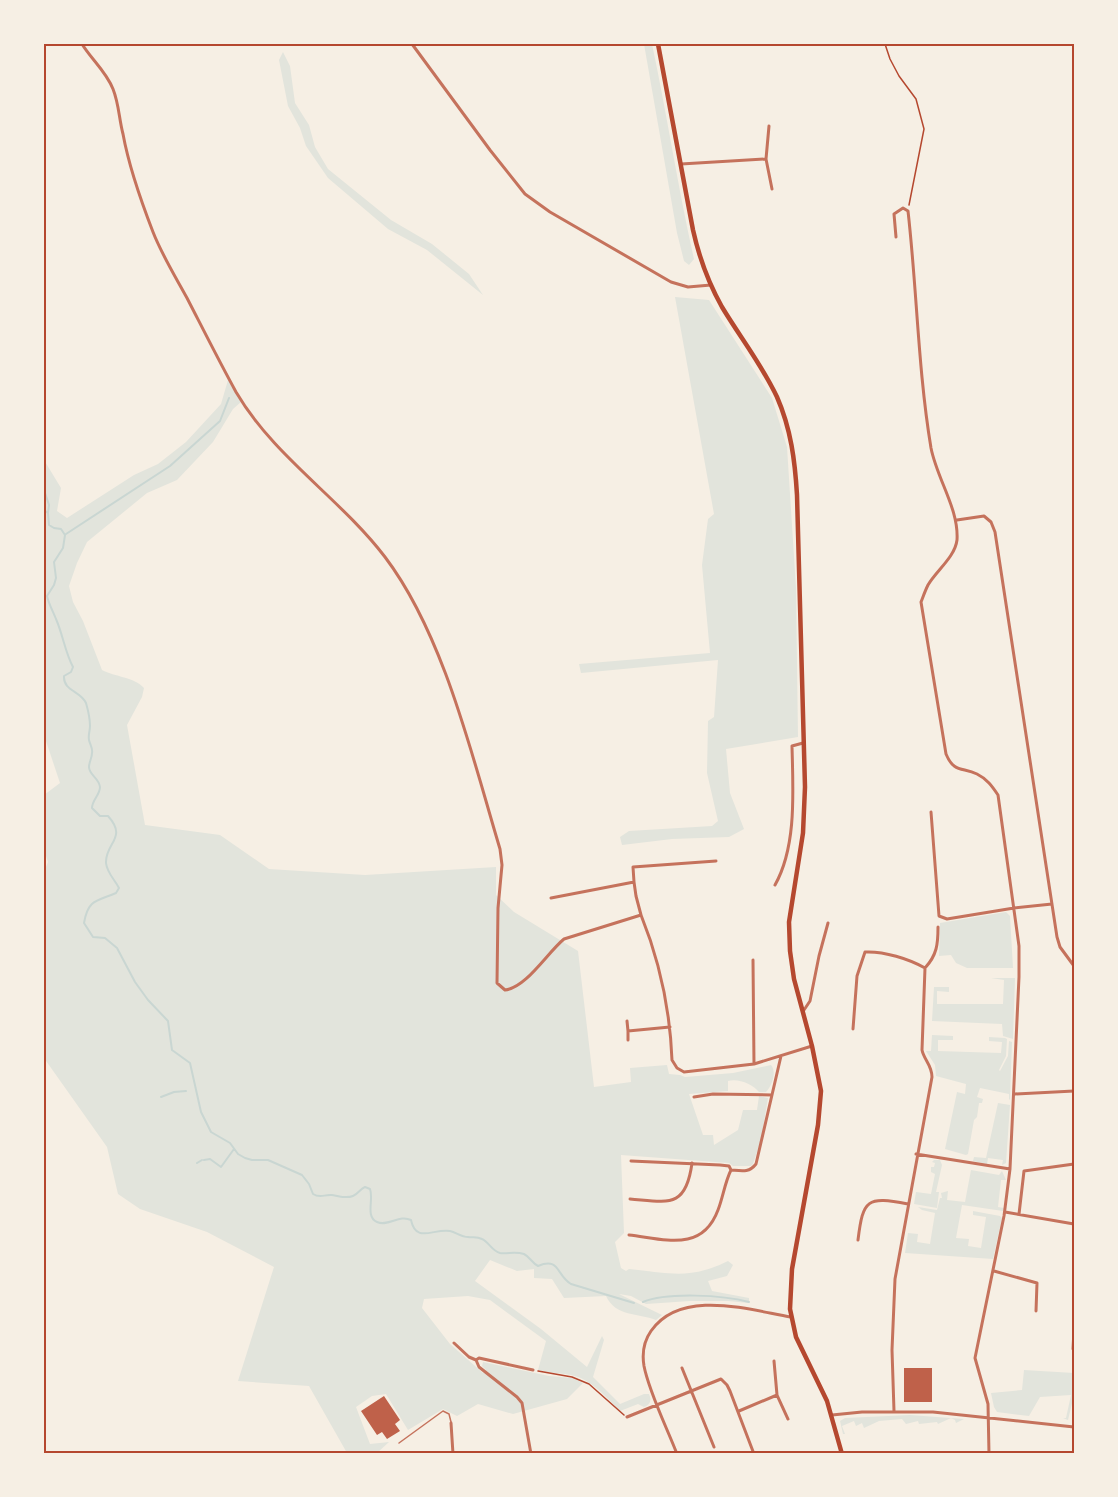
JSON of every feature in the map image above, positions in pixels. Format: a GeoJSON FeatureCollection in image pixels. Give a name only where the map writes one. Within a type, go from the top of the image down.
{"type":"FeatureCollection","features":[{"type":"Feature","properties":{"kind":"main road"},"geometry":{"type":"LineString","coordinates":[[658,44],[696,246],[711,285],[776,395],[793,450],[797,495],[805,810],[789,922],[790,951],[794,979],[821,1091],[818,1125],[792,1269],[791,1317],[804,1357],[822,1390],[832,1415],[842,1454]]}},
{"type":"Feature","properties":{"kind":"street"},"geometry":{"type":"LineString","coordinates":[[81,44],[107,77],[114,91],[125,144],[153,233],[236,392],[258,425],[278,448],[329,497],[384,556],[414,603],[429,636],[452,694],[500,849],[502,864],[498,908],[497,983],[505,990],[511,989],[522,982],[564,939],[641,915]]}},
{"type":"Feature","properties":{"kind":"street"},"geometry":{"type":"LineString","coordinates":[[412,44],[490,150],[532,199],[567,223],[671,282],[688,287],[711,285]]}},
{"type":"Feature","properties":{"kind":"street"},"geometry":{"type":"LineString","coordinates":[[769,126],[766,159],[772,189]]}},
{"type":"Feature","properties":{"kind":"street"},"geometry":{"type":"LineString","coordinates":[[681,164],[766,159]]}},
{"type":"Feature","properties":{"kind":"street"},"geometry":{"type":"LineString","coordinates":[[896,237],[894,214],[903,208],[908,211],[923,397],[932,452],[957,520],[957,542],[927,586],[921,603],[946,754],[950,764],[958,769],[976,773],[988,781],[998,795],[1019,945],[1020,977],[1010,1169],[1005,1212],[975,1358],[988,1401],[989,1454]]}},
{"type":"Feature","properties":{"kind":"street"},"geometry":{"type":"LineString","coordinates":[[957,520],[984,516],[991,522],[995,532],[1052,904],[1060,947],[1074,966]]}},
{"type":"Feature","properties":{"kind":"street"},"geometry":{"type":"LineString","coordinates":[[775,885],[783,870],[788,852],[793,791],[792,746],[804,743]]}},
{"type":"Feature","properties":{"kind":"street"},"geometry":{"type":"LineString","coordinates":[[931,812],[939,916],[946,919],[1052,904]]}},
{"type":"Feature","properties":{"kind":"street"},"geometry":{"type":"LineString","coordinates":[[716,861],[633,867],[636,896],[641,915],[663,980],[672,1059],[677,1068],[684,1072],[754,1065],[812,1046]]}},
{"type":"Feature","properties":{"kind":"street"},"geometry":{"type":"LineString","coordinates":[[551,898],[634,882]]}},
{"type":"Feature","properties":{"kind":"street"},"geometry":{"type":"LineString","coordinates":[[803,1012],[810,1000],[828,923]]}},
{"type":"Feature","properties":{"kind":"street"},"geometry":{"type":"LineString","coordinates":[[894,1411],[892,1350],[895,1279],[916,1154],[932,1077],[930,1065],[921,1050],[925,968],[934,959],[938,944],[938,927]]}},
{"type":"Feature","properties":{"kind":"street"},"geometry":{"type":"LineString","coordinates":[[853,1029],[857,976],[865,952],[874,951],[907,960],[925,968]]}},
{"type":"Feature","properties":{"kind":"street"},"geometry":{"type":"LineString","coordinates":[[753,960],[754,1065]]}},
{"type":"Feature","properties":{"kind":"street"},"geometry":{"type":"LineString","coordinates":[[627,1021],[628,1040]]}},
{"type":"Feature","properties":{"kind":"street"},"geometry":{"type":"LineString","coordinates":[[628,1031],[670,1027]]}},
{"type":"Feature","properties":{"kind":"street"},"geometry":{"type":"LineString","coordinates":[[631,1161],[720,1165],[729,1167],[731,1170],[752,1169],[756,1164],[781,1056]]}},
{"type":"Feature","properties":{"kind":"street"},"geometry":{"type":"LineString","coordinates":[[1015,1094],[1074,1091]]}},
{"type":"Feature","properties":{"kind":"street"},"geometry":{"type":"LineString","coordinates":[[694,1097],[713,1094],[772,1095]]}},
{"type":"Feature","properties":{"kind":"street"},"geometry":{"type":"LineString","coordinates":[[916,1154],[1010,1169]]}},
{"type":"Feature","properties":{"kind":"street"},"geometry":{"type":"LineString","coordinates":[[630,1199],[662,1201],[681,1196],[688,1186],[692,1163]]}},
{"type":"Feature","properties":{"kind":"street"},"geometry":{"type":"LineString","coordinates":[[1019,1214],[1024,1171],[1074,1164]]}},
{"type":"Feature","properties":{"kind":"street"},"geometry":{"type":"LineString","coordinates":[[629,1236],[682,1241],[693,1239],[704,1232],[714,1221],[731,1170]]}},
{"type":"Feature","properties":{"kind":"street"},"geometry":{"type":"LineString","coordinates":[[858,1240],[861,1215],[870,1203],[880,1198],[908,1204]]}},
{"type":"Feature","properties":{"kind":"street"},"geometry":{"type":"LineString","coordinates":[[1005,1212],[1074,1224]]}},
{"type":"Feature","properties":{"kind":"street"},"geometry":{"type":"LineString","coordinates":[[993,1271],[1037,1283],[1036,1311]]}},
{"type":"Feature","properties":{"kind":"street"},"geometry":{"type":"LineString","coordinates":[[677,1454],[644,1366],[644,1353],[649,1334],[666,1316],[682,1309],[713,1306],[791,1317]]}},
{"type":"Feature","properties":{"kind":"street"},"geometry":{"type":"LineString","coordinates":[[1073,1349],[1074,1329]]}},
{"type":"Feature","properties":{"kind":"street"},"geometry":{"type":"LineString","coordinates":[[454,1343],[469,1357],[476,1360],[479,1358],[532,1370]]}},
{"type":"Feature","properties":{"kind":"street"},"geometry":{"type":"LineString","coordinates":[[476,1360],[478,1367],[518,1397],[524,1410],[531,1454]]}},
{"type":"Feature","properties":{"kind":"street"},"geometry":{"type":"LineString","coordinates":[[774,1361],[777,1395],[788,1419]]}},
{"type":"Feature","properties":{"kind":"street"},"geometry":{"type":"LineString","coordinates":[[682,1368],[714,1447]]}},
{"type":"Feature","properties":{"kind":"street"},"geometry":{"type":"LineString","coordinates":[[627,1417],[721,1379],[728,1385],[754,1454]]}},
{"type":"Feature","properties":{"kind":"street"},"geometry":{"type":"LineString","coordinates":[[739,1411],[777,1395]]}},
{"type":"Feature","properties":{"kind":"street"},"geometry":{"type":"LineString","coordinates":[[832,1415],[894,1411],[933,1412],[1074,1427]]}},
{"type":"Feature","properties":{"kind":"street"},"geometry":{"type":"LineString","coordinates":[[451,1423],[453,1454]]}},
{"type":"Feature","properties":{"kind":"lane"},"geometry":{"type":"LineString","coordinates":[[399,1443],[443,1411],[450,1414],[451,1423]]}},
{"type":"Feature","properties":{"kind":"path"},"geometry":{"type":"LineString","coordinates":[[885,44],[899,76],[916,99],[924,129],[908,211]]}},
{"type":"Feature","properties":{"kind":"path"},"geometry":{"type":"LineString","coordinates":[[532,1370],[572,1377],[589,1384],[627,1417]]}},
{"type":"Feature","properties":{"kind":"shaded area"},"geometry":{"type":"Polygon","coordinates":[[[644,44],[652,44],[694,259],[689,265],[684,261],[677,233],[644,44]]]}},
{"type":"Feature","properties":{"kind":"shaded area"},"geometry":{"type":"Polygon","coordinates":[[[283,52],[290,66],[295,103],[309,125],[315,147],[328,169],[391,220],[432,244],[469,274],[483,295],[427,250],[388,229],[328,178],[306,146],[300,128],[288,106],[279,60],[283,52]]]}},
{"type":"Feature","properties":{"kind":"shaded area"},"geometry":{"type":"Polygon","coordinates":[[[675,297],[709,300],[772,398],[787,447],[796,588],[798,737],[726,749],[730,793],[744,829],[729,837],[672,839],[622,845],[620,837],[629,831],[712,826],[718,821],[707,773],[708,721],[714,717],[718,660],[581,673],[579,664],[710,653],[702,565],[708,519],[714,514],[675,297]]]}},
{"type":"Feature","properties":{"kind":"shaded area"},"geometry":{"type":"Polygon","coordinates":[[[228,380],[241,402],[233,409],[213,442],[177,480],[147,493],[87,542],[69,586],[73,602],[102,670],[140,684],[144,688],[142,697],[127,725],[145,825],[220,835],[269,869],[365,875],[496,867],[496,895],[514,912],[578,951],[594,1087],[631,1082],[630,1068],[667,1065],[669,1074],[685,1077],[733,1073],[771,1065],[773,1068],[773,1079],[766,1092],[759,1092],[745,1082],[732,1080],[728,1081],[728,1091],[689,1094],[703,1135],[713,1135],[714,1145],[738,1130],[743,1110],[757,1110],[759,1096],[768,1098],[761,1140],[751,1166],[621,1155],[624,1233],[615,1242],[621,1268],[626,1271],[629,1269],[679,1274],[702,1271],[728,1261],[733,1265],[727,1276],[708,1281],[712,1291],[749,1298],[749,1303],[690,1301],[646,1304],[631,1296],[619,1294],[662,1315],[656,1320],[621,1311],[610,1303],[606,1296],[564,1298],[552,1279],[534,1278],[534,1269],[517,1271],[490,1260],[475,1281],[541,1329],[587,1367],[602,1336],[604,1340],[593,1377],[620,1404],[649,1394],[650,1402],[644,1407],[638,1404],[620,1411],[598,1389],[585,1380],[571,1375],[538,1370],[546,1341],[490,1300],[468,1296],[424,1299],[422,1308],[450,1344],[483,1373],[486,1370],[482,1366],[483,1362],[549,1376],[572,1378],[583,1383],[567,1399],[513,1414],[478,1404],[457,1416],[443,1409],[408,1430],[386,1394],[372,1396],[356,1407],[370,1444],[389,1442],[377,1453],[347,1453],[309,1386],[238,1381],[274,1267],[207,1232],[140,1209],[118,1194],[107,1147],[44,1058],[44,872],[48,862],[44,850],[44,795],[60,783],[44,735],[44,460],[61,488],[57,511],[67,518],[134,475],[158,464],[186,442],[221,404],[228,380]]]}},
{"type":"Feature","properties":{"kind":"shaded area"},"geometry":{"type":"Polygon","coordinates":[[[1006,912],[1010,916],[1013,968],[967,968],[956,963],[951,955],[939,956],[940,923],[1006,912]]]}},
{"type":"Feature","properties":{"kind":"shaded area"},"geometry":{"type":"Polygon","coordinates":[[[991,978],[1015,978],[1013,1039],[1003,1036],[1002,1024],[932,1021],[934,987],[949,987],[949,992],[937,991],[937,1004],[1003,1004],[1004,980],[991,978]]]}},
{"type":"Feature","properties":{"kind":"shaded area"},"geometry":{"type":"Polygon","coordinates":[[[932,1035],[953,1036],[953,1040],[938,1040],[938,1051],[1001,1053],[1002,1042],[989,1041],[989,1037],[1007,1039],[1006,1056],[1000,1071],[1008,1056],[1009,1041],[1012,1042],[1010,1100],[1009,1094],[980,1088],[977,1097],[983,1099],[982,1103],[979,1103],[966,1155],[945,1149],[957,1092],[965,1094],[966,1084],[936,1076],[935,1065],[926,1051],[931,1051],[932,1035]]]}},
{"type":"Feature","properties":{"kind":"shaded area"},"geometry":{"type":"Polygon","coordinates":[[[998,1103],[1010,1105],[1006,1163],[1002,1165],[1003,1160],[988,1158],[987,1164],[973,1161],[974,1157],[986,1158],[998,1103]]]}},
{"type":"Feature","properties":{"kind":"shaded area"},"geometry":{"type":"Polygon","coordinates":[[[940,1160],[942,1165],[936,1192],[939,1192],[937,1208],[914,1204],[916,1192],[931,1194],[935,1174],[931,1172],[931,1167],[934,1167],[935,1163],[932,1162],[940,1160]]]}},
{"type":"Feature","properties":{"kind":"shaded area"},"geometry":{"type":"Polygon","coordinates":[[[971,1170],[999,1175],[1002,1171],[1006,1180],[1001,1180],[998,1207],[1004,1208],[1003,1211],[962,1205],[956,1238],[969,1239],[968,1246],[981,1248],[986,1217],[973,1215],[973,1211],[1000,1216],[1002,1218],[993,1259],[905,1253],[908,1233],[918,1234],[917,1242],[930,1244],[935,1213],[918,1207],[937,1210],[940,1198],[942,1198],[941,1193],[948,1191],[947,1200],[965,1202],[971,1170]]]}},
{"type":"Feature","properties":{"kind":"shaded area"},"geometry":{"type":"Polygon","coordinates":[[[1024,1370],[1074,1373],[1074,1395],[1068,1420],[1063,1418],[1066,1418],[1071,1395],[1040,1397],[1029,1416],[997,1412],[991,1393],[1022,1390],[1024,1370]]]}},
{"type":"Feature","properties":{"kind":"shaded area"},"geometry":{"type":"Polygon","coordinates":[[[910,1415],[951,1418],[938,1424],[937,1422],[919,1424],[918,1421],[906,1424],[902,1419],[879,1421],[864,1428],[862,1423],[856,1426],[854,1421],[842,1426],[845,1434],[843,1434],[840,1421],[845,1418],[910,1415]]]}},
{"type":"Feature","properties":{"kind":"shaded area"},"geometry":{"type":"Polygon","coordinates":[[[951,1418],[964,1419],[956,1423],[951,1418]]]}},
{"type":"Feature","properties":{"kind":"building"},"geometry":{"type":"Polygon","coordinates":[[[904,1368],[932,1368],[932,1402],[904,1402],[904,1368]]]}},
{"type":"Feature","properties":{"kind":"building"},"geometry":{"type":"Polygon","coordinates":[[[384,1396],[400,1420],[395,1424],[400,1431],[387,1439],[382,1432],[377,1435],[361,1411],[384,1396]]]}},
{"type":"Feature","properties":{"kind":"waterway"},"geometry":{"type":"LineString","coordinates":[[66,534],[170,466],[220,421],[229,398]]}},
{"type":"Feature","properties":{"kind":"waterway"},"geometry":{"type":"LineString","coordinates":[[44,490],[49,505],[48,513]]}},
{"type":"Feature","properties":{"kind":"waterway"},"geometry":{"type":"LineString","coordinates":[[44,510],[48,513],[49,525],[61,529],[65,535],[63,548],[54,562],[56,578],[54,585],[47,596],[73,667],[71,672],[64,676],[64,681],[69,688],[84,699],[88,712],[92,751],[89,770],[100,787],[92,808],[100,816],[108,816],[116,830],[106,863],[109,873],[119,888],[116,893],[94,902],[88,909],[84,923],[93,937],[105,938],[117,948],[135,982],[168,1021],[172,1050],[190,1063],[201,1112],[211,1132],[230,1143],[238,1154],[245,1158],[268,1160],[302,1175],[313,1194],[347,1197],[355,1195],[365,1187],[370,1189],[371,1216],[377,1222],[386,1223],[402,1218],[411,1220],[413,1227],[421,1233],[450,1231],[465,1237],[480,1238],[500,1253],[521,1253],[538,1266],[554,1265],[571,1284],[634,1303]]}},
{"type":"Feature","properties":{"kind":"waterway"},"geometry":{"type":"LineString","coordinates":[[161,1097],[174,1092],[186,1091]]}},
{"type":"Feature","properties":{"kind":"waterway"},"geometry":{"type":"LineString","coordinates":[[204,1160],[210,1159],[221,1167],[234,1149]]}},
{"type":"Feature","properties":{"kind":"waterway"},"geometry":{"type":"LineString","coordinates":[[197,1163],[202,1160]]}},
{"type":"Feature","properties":{"kind":"waterway"},"geometry":{"type":"LineString","coordinates":[[643,1302],[680,1296],[725,1298],[749,1302]]}}]}
